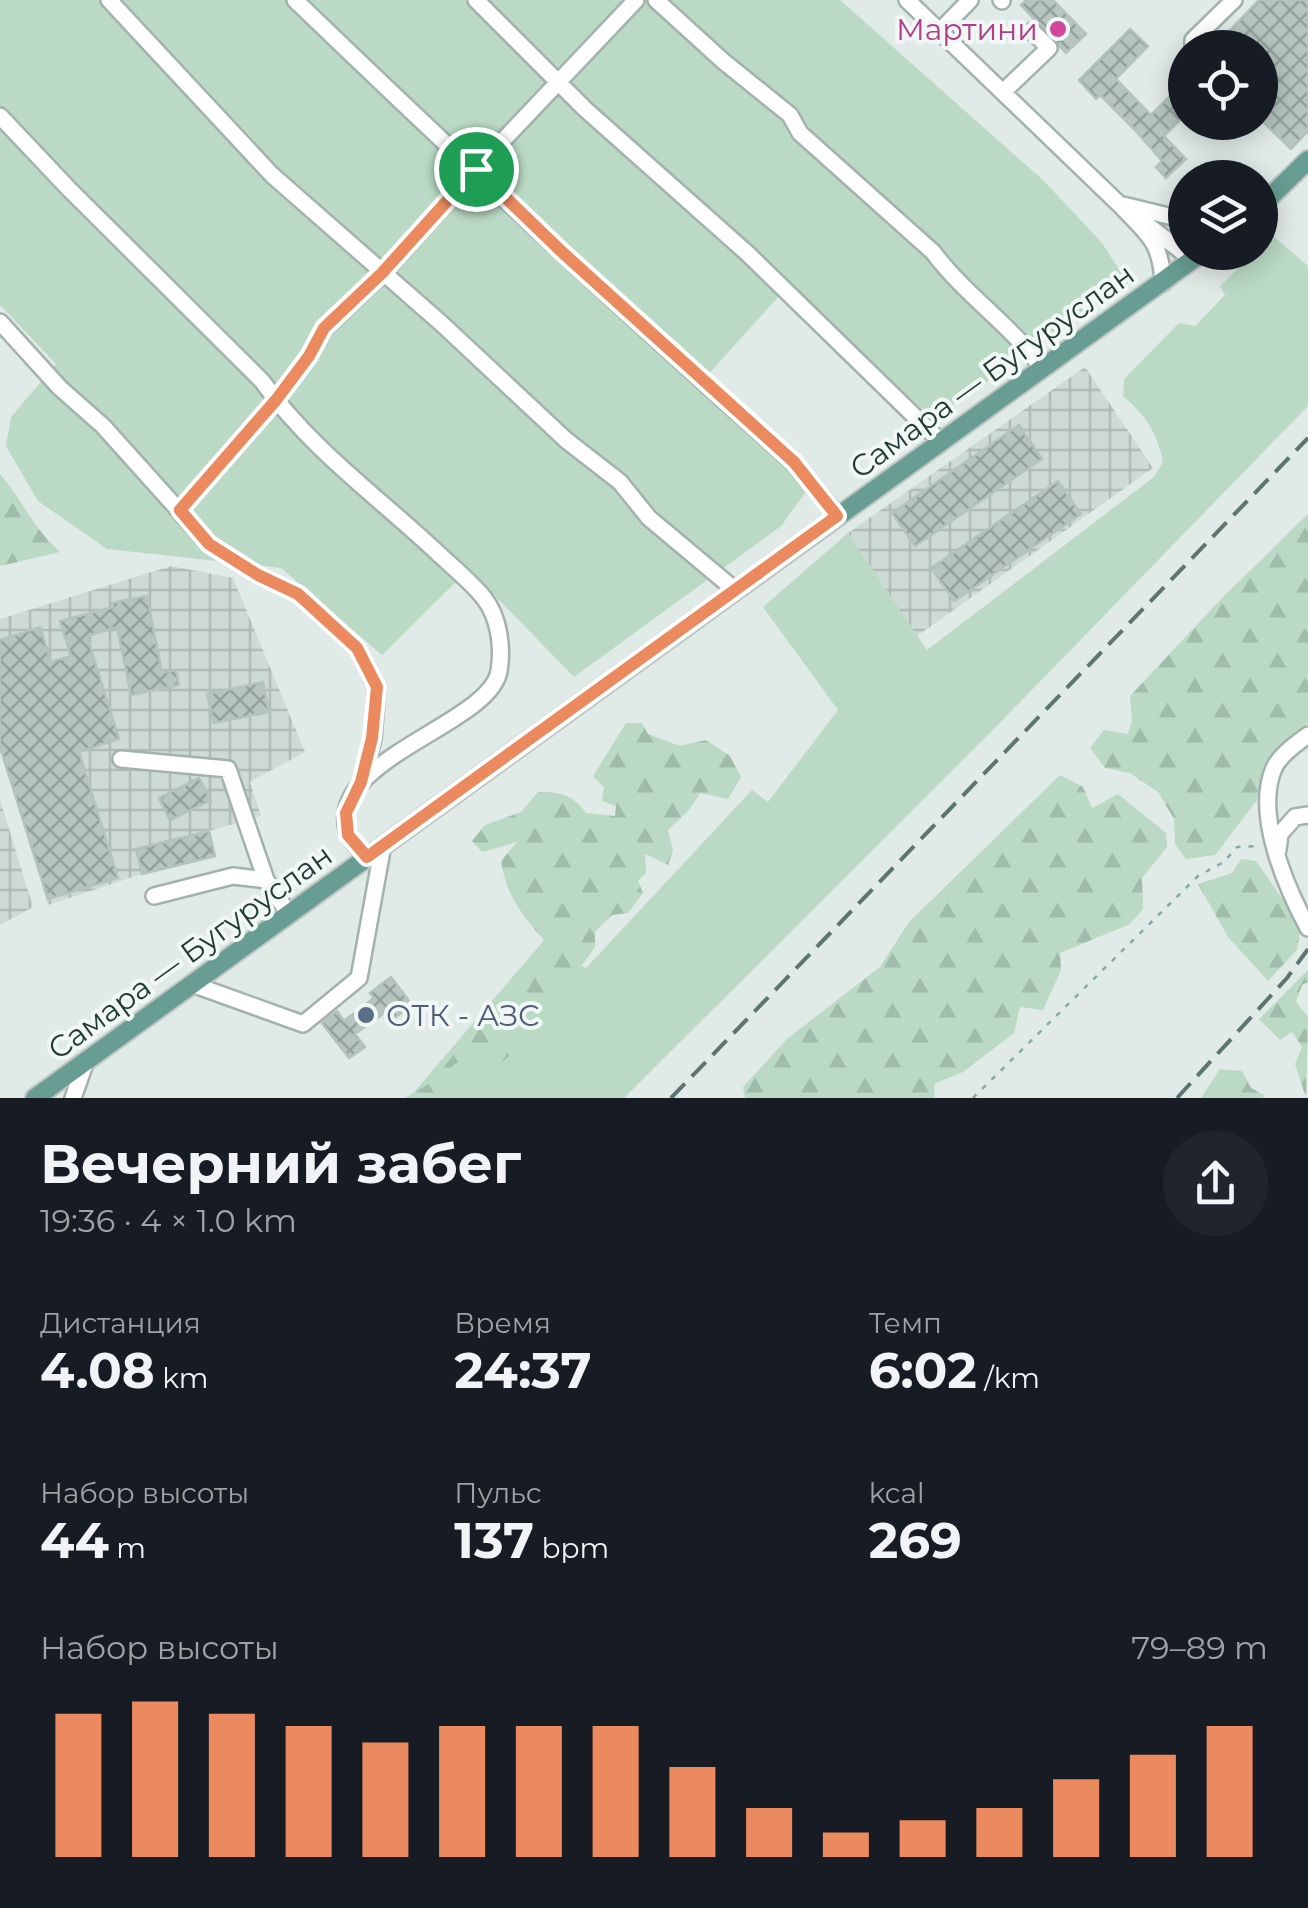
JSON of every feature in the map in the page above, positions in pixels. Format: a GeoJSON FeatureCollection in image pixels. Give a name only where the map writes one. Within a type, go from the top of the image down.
{"type":"FeatureCollection","features":[{"type":"Feature","properties":{"kind":"main road"},"geometry":{"type":"LineString","coordinates":[[1278,189],[1308,160]]}},
{"type":"Feature","properties":{"kind":"main road","name":"Самара — Бугуруслан"},"geometry":{"type":"LineString","coordinates":[[35,1098],[1180,270]]}},
{"type":"Feature","properties":{"kind":"street"},"geometry":{"type":"LineString","coordinates":[[109,0],[272,175],[566,440],[620,482],[649,518],[735,590]]}},
{"type":"Feature","properties":{"kind":"street"},"geometry":{"type":"LineString","coordinates":[[295,0],[418,120],[794,462],[837,516]]}},
{"type":"Feature","properties":{"kind":"street"},"geometry":{"type":"LineString","coordinates":[[476,0],[585,109],[746,253],[940,441]]}},
{"type":"Feature","properties":{"kind":"street"},"geometry":{"type":"LineString","coordinates":[[180,510],[276,400],[309,356],[324,328],[382,273],[636,0]]}},
{"type":"Feature","properties":{"kind":"street"},"geometry":{"type":"LineString","coordinates":[[656,0],[790,115],[800,133],[933,252],[948,272],[1029,349],[1042,368]]}},
{"type":"Feature","properties":{"kind":"street"},"geometry":{"type":"LineString","coordinates":[[907,0],[1152,240],[1162,256],[1163,283]]}},
{"type":"Feature","properties":{"kind":"street"},"geometry":{"type":"LineString","coordinates":[[940,31],[970,0]]}},
{"type":"Feature","properties":{"kind":"street"},"geometry":{"type":"LineString","coordinates":[[1203,30],[1234,0]]}},
{"type":"Feature","properties":{"kind":"street"},"geometry":{"type":"LineString","coordinates":[[1003,92],[1049,48],[1032,31]]}},
{"type":"Feature","properties":{"kind":"street"},"geometry":{"type":"LineString","coordinates":[[0,116],[262,381],[356,482],[412,528],[486,600],[500,635],[499,674],[486,694],[400,750],[361,782]]}},
{"type":"Feature","properties":{"kind":"street"},"geometry":{"type":"LineString","coordinates":[[1119,204],[1168,218]]}},
{"type":"Feature","properties":{"kind":"street"},"geometry":{"type":"LineString","coordinates":[[1119,204],[1168,236]]}},
{"type":"Feature","properties":{"kind":"street"},"geometry":{"type":"LineString","coordinates":[[0,322],[60,388],[103,426],[209,544],[258,575],[298,594],[357,648],[377,687],[372,738],[361,782],[346,813],[348,835],[367,857]]}},
{"type":"Feature","properties":{"kind":"street"},"geometry":{"type":"LineString","coordinates":[[1308,735],[1276,764],[1267,789],[1267,816],[1277,854],[1302,899],[1308,928]]}},
{"type":"Feature","properties":{"kind":"street"},"geometry":{"type":"LineString","coordinates":[[121,759],[228,769],[266,880],[289,914]]}},
{"type":"Feature","properties":{"kind":"street"},"geometry":{"type":"LineString","coordinates":[[1277,854],[1280,834],[1295,817],[1308,815]]}},
{"type":"Feature","properties":{"kind":"street"},"geometry":{"type":"LineString","coordinates":[[192,984],[303,1024],[359,978],[383,845]]}},
{"type":"Feature","properties":{"kind":"street"},"geometry":{"type":"LineString","coordinates":[[154,896],[233,876],[266,880]]}},
{"type":"Feature","properties":{"kind":"street"},"geometry":{"type":"LineString","coordinates":[[73,1098],[86,1061]]}},
{"type":"Feature","properties":{"kind":"path"},"geometry":{"type":"LineString","coordinates":[[972,1098],[1198,876],[1224,862],[1237,847],[1258,846],[1277,854]]}},
{"type":"Feature","properties":{"kind":"shaded area"},"geometry":{"type":"Polygon","coordinates":[[[1085,367],[1153,468],[917,636],[848,533],[1085,367]]]}},
{"type":"Feature","properties":{"kind":"shaded area"},"geometry":{"type":"Polygon","coordinates":[[[171,566],[233,578],[305,752],[250,782],[261,816],[209,831],[215,856],[142,874],[48,905],[0,748],[0,619],[171,566]]]}},
{"type":"Feature","properties":{"kind":"shaded area"},"geometry":{"type":"Polygon","coordinates":[[[0,800],[33,907],[0,925],[0,800]]]}},
{"type":"Feature","properties":{"kind":"green space"},"geometry":{"type":"Polygon","coordinates":[[[0,0],[840,0],[1044,181],[1102,243],[1128,283],[934,419],[786,288],[698,386],[789,465],[808,489],[781,526],[574,677],[469,569],[382,655],[281,568],[107,549],[38,501],[6,446],[11,417],[56,364],[0,305],[0,0]]]}},
{"type":"Feature","properties":{"kind":"green space"},"geometry":{"type":"Polygon","coordinates":[[[1278,240],[1308,266],[1308,406],[986,737],[624,1098],[409,1098],[540,945],[586,968],[752,790],[768,802],[838,710],[763,607],[848,533],[927,650],[1154,477],[1163,462],[1161,451],[1149,425],[1123,396],[1124,379],[1179,323],[1195,326],[1225,295],[1220,286],[1236,270],[1278,270],[1278,240]]]}},
{"type":"Feature","properties":{"kind":"green space"},"geometry":{"type":"Polygon","coordinates":[[[0,474],[42,533],[60,552],[0,566],[0,474]]]}},
{"type":"Feature","properties":{"kind":"green space"},"geometry":{"type":"Polygon","coordinates":[[[1308,514],[1308,723],[1283,742],[1265,773],[1257,800],[1215,855],[1186,859],[1175,844],[1174,819],[1158,792],[1130,773],[1105,768],[1090,748],[1104,730],[1128,734],[1132,720],[1130,696],[1308,514]]]}},
{"type":"Feature","properties":{"kind":"green space"},"geometry":{"type":"Polygon","coordinates":[[[626,723],[642,723],[648,734],[680,746],[706,740],[730,756],[741,777],[728,799],[700,793],[668,830],[673,850],[668,865],[645,854],[646,873],[638,881],[643,893],[628,913],[612,915],[595,932],[595,947],[566,988],[538,1020],[525,1028],[527,1040],[499,1065],[477,1052],[452,1066],[442,1093],[428,1098],[405,1098],[432,1082],[544,940],[516,904],[503,873],[501,861],[517,842],[482,852],[472,841],[485,825],[521,812],[538,792],[565,795],[586,813],[615,816],[616,806],[602,801],[604,787],[593,776],[626,723]]]}},
{"type":"Feature","properties":{"kind":"green space"},"geometry":{"type":"Polygon","coordinates":[[[1060,775],[1083,787],[1092,808],[1118,794],[1166,833],[1167,847],[1142,878],[1143,909],[1130,924],[1060,953],[1061,970],[1043,1010],[1020,1007],[1014,1033],[963,1072],[934,1084],[935,1098],[745,1098],[743,1087],[788,1038],[880,967],[909,922],[1060,775]]]}},
{"type":"Feature","properties":{"kind":"green space"},"geometry":{"type":"Polygon","coordinates":[[[1241,859],[1256,861],[1301,926],[1297,950],[1268,981],[1228,937],[1198,884],[1232,873],[1241,859]]]}},
{"type":"Feature","properties":{"kind":"green space"},"geometry":{"type":"Polygon","coordinates":[[[1308,970],[1308,982],[1302,985],[1296,1002],[1308,1017],[1306,1098],[1295,1064],[1302,1047],[1292,1032],[1280,1040],[1259,1019],[1308,970]]]}},
{"type":"Feature","properties":{"kind":"green space"},"geometry":{"type":"Polygon","coordinates":[[[1220,1069],[1242,1071],[1251,1088],[1263,1098],[1201,1098],[1220,1069]]]}},
{"type":"Feature","properties":{"kind":"building"},"geometry":{"type":"Polygon","coordinates":[[[1026,0],[1053,0],[1086,34],[1066,53],[1021,5],[1026,0]]]}},
{"type":"Feature","properties":{"kind":"building"},"geometry":{"type":"Polygon","coordinates":[[[1259,0],[1308,0],[1308,131],[1291,149],[1278,136],[1278,30],[1230,30],[1259,0]]]}},
{"type":"Feature","properties":{"kind":"building"},"geometry":{"type":"Polygon","coordinates":[[[1130,29],[1148,46],[1116,79],[1151,115],[1168,98],[1168,132],[1164,136],[1186,159],[1168,160],[1166,178],[1156,167],[1162,161],[1135,130],[1079,80],[1130,29]]]}},
{"type":"Feature","properties":{"kind":"building"},"geometry":{"type":"Polygon","coordinates":[[[1019,425],[1042,459],[915,546],[892,513],[1019,425]]]}},
{"type":"Feature","properties":{"kind":"building"},"geometry":{"type":"Polygon","coordinates":[[[1058,481],[1081,514],[954,601],[931,568],[1058,481]]]}},
{"type":"Feature","properties":{"kind":"building"},"geometry":{"type":"Polygon","coordinates":[[[147,596],[162,673],[176,670],[179,685],[131,695],[117,627],[87,636],[119,739],[79,752],[118,878],[48,899],[0,747],[0,640],[40,627],[51,662],[71,656],[60,621],[147,596]]]}},
{"type":"Feature","properties":{"kind":"building"},"geometry":{"type":"Polygon","coordinates":[[[263,682],[269,712],[214,723],[207,694],[263,682]]]}},
{"type":"Feature","properties":{"kind":"building"},"geometry":{"type":"Polygon","coordinates":[[[199,778],[211,800],[170,820],[159,798],[199,778]]]}},
{"type":"Feature","properties":{"kind":"building"},"geometry":{"type":"Polygon","coordinates":[[[209,831],[215,856],[142,874],[136,849],[209,831]]]}},
{"type":"Feature","properties":{"kind":"building","name":"ОТК - АЗС"},"geometry":{"type":"Polygon","coordinates":[[[391,977],[412,1005],[393,1019],[387,1011],[355,1034],[365,1047],[349,1058],[322,1023],[337,1011],[344,1021],[374,998],[370,993],[391,977]]]}},
{"type":"Feature","properties":{"kind":"railway"},"geometry":{"type":"LineString","coordinates":[[671,1098],[1308,438]]}},
{"type":"Feature","properties":{"kind":"railway"},"geometry":{"type":"LineString","coordinates":[[1177,1098],[1287,978],[1308,949]]}},
{"type":"Feature","properties":{"kind":"place","name":"Мартини"},"geometry":{"type":"Point","coordinates":[1058,29]}},
{"type":"Feature","properties":{"kind":"place","name":"ОТК - АЗС"},"geometry":{"type":"Point","coordinates":[366,1015]}},
{"type":"Feature","properties":{"kind":"route"},"geometry":{"type":"LineString","coordinates":[[476,169],[794,462],[837,516],[367,857],[348,835],[346,813],[361,782],[372,738],[377,687],[357,648],[298,594],[258,575],[209,544],[180,510],[276,400],[309,356],[324,328],[382,273],[476,169]]}}]}
